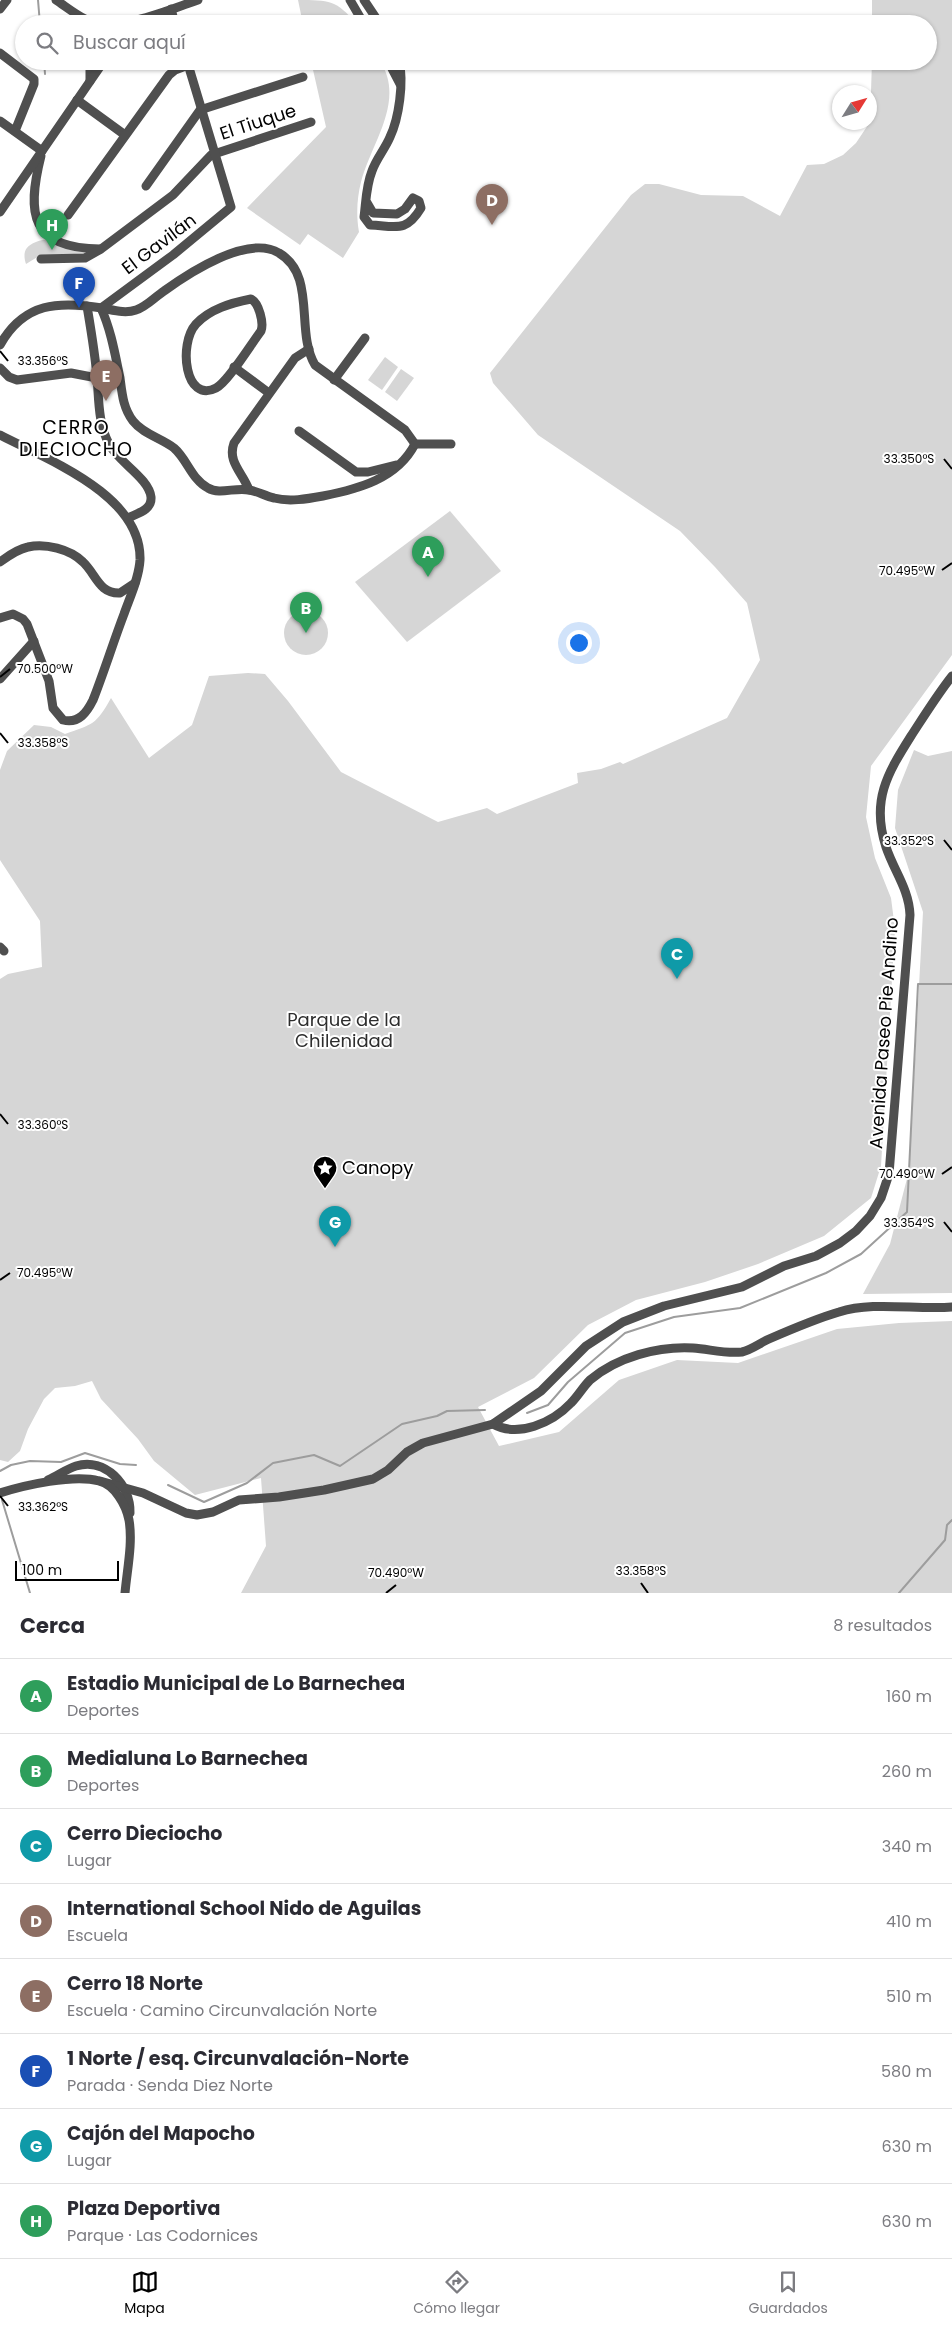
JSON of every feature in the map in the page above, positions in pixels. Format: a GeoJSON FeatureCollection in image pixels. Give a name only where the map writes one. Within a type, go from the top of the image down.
{"type":"FeatureCollection","features":[{"type":"Feature","properties":{"kind":"street"},"geometry":{"type":"LineString","coordinates":[[0,9],[7,0]]}},
{"type":"Feature","properties":{"kind":"street"},"geometry":{"type":"LineString","coordinates":[[56,0],[75,15]]}},
{"type":"Feature","properties":{"kind":"street"},"geometry":{"type":"LineString","coordinates":[[153,15],[198,0]]}},
{"type":"Feature","properties":{"kind":"street"},"geometry":{"type":"LineString","coordinates":[[346,0],[356,10]]}},
{"type":"Feature","properties":{"kind":"street"},"geometry":{"type":"LineString","coordinates":[[350,0],[359,15]]}},
{"type":"Feature","properties":{"kind":"street"},"geometry":{"type":"LineString","coordinates":[[364,0],[374,15]]}},
{"type":"Feature","properties":{"kind":"street"},"geometry":{"type":"LineString","coordinates":[[171,9],[173,15]]}},
{"type":"Feature","properties":{"kind":"street"},"geometry":{"type":"LineString","coordinates":[[0,52],[15,63]]}},
{"type":"Feature","properties":{"kind":"street"},"geometry":{"type":"LineString","coordinates":[[15,131],[34,81],[30,74],[25,70]]}},
{"type":"Feature","properties":{"kind":"street"},"geometry":{"type":"LineString","coordinates":[[90,70],[90,81]]}},
{"type":"Feature","properties":{"kind":"street"},"geometry":{"type":"LineString","coordinates":[[0,212],[98,70]]}},
{"type":"Feature","properties":{"kind":"street"},"geometry":{"type":"LineString","coordinates":[[68,215],[125,135],[175,70]]}},
{"type":"Feature","properties":{"kind":"street"},"geometry":{"type":"LineString","coordinates":[[41,258],[84,258],[101,249],[173,195],[208,157],[216,153],[190,70]]}},
{"type":"Feature","properties":{"kind":"street"},"geometry":{"type":"LineString","coordinates":[[393,70],[400,84]]}},
{"type":"Feature","properties":{"kind":"street"},"geometry":{"type":"LineString","coordinates":[[366,201],[373,213],[397,214],[405,210],[413,198],[419,201],[421,208],[413,221],[404,226],[370,224],[364,217],[366,201],[372,170],[390,138],[397,118],[401,70]]}},
{"type":"Feature","properties":{"kind":"street"},"geometry":{"type":"LineString","coordinates":[[146,186],[196,113],[202,108],[303,77]]}},
{"type":"Feature","properties":{"kind":"street"},"geometry":{"type":"LineString","coordinates":[[77,100],[125,135]]}},
{"type":"Feature","properties":{"kind":"street"},"geometry":{"type":"LineString","coordinates":[[0,120],[42,151]]}},
{"type":"Feature","properties":{"kind":"street","name":"El Tiuque"},"geometry":{"type":"LineString","coordinates":[[216,153],[311,122]]}},
{"type":"Feature","properties":{"kind":"street"},"geometry":{"type":"LineString","coordinates":[[42,151],[34,194],[34,216],[43,230],[55,242],[75,248],[101,249]]}},
{"type":"Feature","properties":{"kind":"street","name":"El Gavilán"},"geometry":{"type":"LineString","coordinates":[[101,308],[229,210],[231,202],[216,153]]}},
{"type":"Feature","properties":{"kind":"street"},"geometry":{"type":"LineString","coordinates":[[0,345],[18,322],[34,311],[55,305],[87,306],[121,311],[137,310],[170,286],[215,260],[250,249],[266,248],[281,254],[297,274],[302,294],[309,349],[315,365],[405,430],[414,444]]}},
{"type":"Feature","properties":{"kind":"street"},"geometry":{"type":"LineString","coordinates":[[252,299],[256,303],[262,328],[234,367],[217,388],[209,390],[200,389],[192,380],[188,371],[186,345],[193,329],[205,317],[222,307],[252,299]]}},
{"type":"Feature","properties":{"kind":"street"},"geometry":{"type":"LineString","coordinates":[[87,306],[94,340],[98,407],[109,445],[150,493],[151,504],[148,509],[128,518]]}},
{"type":"Feature","properties":{"kind":"street"},"geometry":{"type":"LineString","coordinates":[[101,308],[111,334],[126,410],[134,423],[174,448],[199,482],[208,488],[219,492],[236,489],[249,490],[274,499],[296,500],[357,489],[385,475],[398,465],[410,454],[414,444]]}},
{"type":"Feature","properties":{"kind":"street"},"geometry":{"type":"LineString","coordinates":[[334,380],[365,338]]}},
{"type":"Feature","properties":{"kind":"street"},"geometry":{"type":"LineString","coordinates":[[249,490],[234,463],[232,451],[236,440],[295,358],[309,349]]}},
{"type":"Feature","properties":{"kind":"street"},"geometry":{"type":"LineString","coordinates":[[234,367],[270,393]]}},
{"type":"Feature","properties":{"kind":"street"},"geometry":{"type":"LineString","coordinates":[[0,368],[9,377],[21,381],[70,373],[97,378]]}},
{"type":"Feature","properties":{"kind":"street"},"geometry":{"type":"LineString","coordinates":[[299,430],[356,472],[368,472],[398,465]]}},
{"type":"Feature","properties":{"kind":"street"},"geometry":{"type":"LineString","coordinates":[[0,436],[70,471],[116,505],[128,518],[134,530],[139,549],[139,567],[135,583],[93,700],[86,712],[77,720],[72,722],[63,720],[55,711],[49,681],[27,624],[13,614],[0,618]]}},
{"type":"Feature","properties":{"kind":"street"},"geometry":{"type":"LineString","coordinates":[[414,444],[451,444]]}},
{"type":"Feature","properties":{"kind":"street"},"geometry":{"type":"LineString","coordinates":[[0,562],[28,547],[60,549],[83,562],[107,591],[120,592],[135,583]]}},
{"type":"Feature","properties":{"kind":"street"},"geometry":{"type":"LineString","coordinates":[[0,679],[34,641]]}},
{"type":"Feature","properties":{"kind":"street","name":"Avenida Paseo Pie Andino"},"geometry":{"type":"LineString","coordinates":[[41,1483],[75,1480],[100,1481],[143,1493],[186,1513],[202,1515],[214,1512],[239,1500],[279,1497],[365,1482],[388,1470],[407,1452],[423,1443],[492,1424],[540,1391],[580,1351],[616,1326],[664,1306],[742,1287],[784,1266],[816,1256],[848,1238],[863,1224],[876,1207],[889,1174],[910,915],[906,890],[890,858],[884,838],[881,818],[882,797],[887,777],[896,759],[952,676]]}},
{"type":"Feature","properties":{"kind":"street"},"geometry":{"type":"LineString","coordinates":[[492,1424],[501,1429],[515,1430],[549,1420],[570,1404],[590,1381],[600,1374],[622,1362],[645,1353],[682,1348],[743,1352],[812,1321],[859,1307],[914,1309],[952,1307]]}},
{"type":"Feature","properties":{"kind":"street"},"geometry":{"type":"LineString","coordinates":[[0,1493],[41,1483],[76,1466],[89,1464],[100,1466],[111,1473],[123,1487],[130,1504],[126,1593]]}},
{"type":"Feature","properties":{"kind":"street"},"geometry":{"type":"LineString","coordinates":[[100,1481],[118,1496],[125,1507],[129,1520]]}},
{"type":"Feature","properties":{"kind":"green space"},"geometry":{"type":"Polygon","coordinates":[[[298,0],[317,0],[332,3],[348,15],[301,15],[298,0]]]}},
{"type":"Feature","properties":{"kind":"green space","name":"Parque de la Chilenidad"},"geometry":{"type":"Polygon","coordinates":[[[872,0],[952,0],[952,655],[871,766],[866,817],[875,858],[891,898],[895,929],[881,1166],[871,1198],[824,1236],[758,1264],[705,1282],[636,1300],[588,1325],[534,1378],[478,1407],[499,1446],[559,1432],[619,1380],[677,1360],[738,1363],[837,1329],[899,1323],[952,1321],[952,1593],[241,1593],[266,1546],[261,1478],[195,1495],[154,1461],[138,1439],[101,1399],[92,1381],[75,1386],[55,1388],[44,1399],[28,1429],[20,1451],[8,1462],[0,1460],[0,979],[8,974],[42,967],[40,921],[0,860],[0,770],[7,751],[34,725],[51,727],[65,734],[88,725],[97,719],[111,698],[149,758],[192,725],[209,676],[248,673],[265,674],[288,701],[341,772],[438,822],[487,808],[497,814],[578,783],[577,773],[601,769],[620,762],[623,764],[727,718],[760,660],[747,603],[680,531],[538,435],[493,383],[490,373],[631,195],[645,184],[659,184],[701,195],[743,196],[780,216],[807,165],[824,164],[843,155],[856,143],[865,130],[877,130],[877,85],[871,85],[872,70],[937,70],[937,15],[872,15],[872,0]]]}},
{"type":"Feature","properties":{"kind":"green space"},"geometry":{"type":"Polygon","coordinates":[[[313,70],[384,70],[389,91],[388,107],[361,182],[357,213],[359,232],[343,258],[308,234],[300,245],[247,208],[326,127],[313,70]]]}},
{"type":"Feature","properties":{"kind":"green space"},"geometry":{"type":"Polygon","coordinates":[[[47,239],[53,244],[87,252],[82,255],[39,256],[26,264],[26,249],[33,243],[47,239]]]}},
{"type":"Feature","properties":{"kind":"green space"},"geometry":{"type":"Polygon","coordinates":[[[385,357],[398,367],[382,390],[368,380],[385,357]]]}},
{"type":"Feature","properties":{"kind":"green space"},"geometry":{"type":"Polygon","coordinates":[[[401,369],[414,378],[397,401],[385,392],[401,369]]]}},
{"type":"Feature","properties":{"kind":"green space"},"geometry":{"type":"Polygon","coordinates":[[[450,511],[501,571],[407,642],[355,582],[450,511]]]}},
{"type":"Feature","properties":{"kind":"green space"},"geometry":{"type":"Polygon","coordinates":[[[302,611],[310,611],[322,617],[328,633],[322,649],[310,655],[302,655],[290,649],[284,637],[284,629],[290,617],[302,611]]]}},
{"type":"Feature","properties":{"kind":"green space"},"geometry":{"type":"Polygon","coordinates":[[[914,750],[928,756],[952,751],[952,1293],[863,1294],[890,1244],[909,1171],[923,912],[895,828],[898,790],[914,750]]]}},
{"type":"Feature","properties":{"kind":"waterway"},"geometry":{"type":"LineString","coordinates":[[38,0],[39,15]]}},
{"type":"Feature","properties":{"kind":"waterway"},"geometry":{"type":"LineString","coordinates":[[45,70],[45,74]]}},
{"type":"Feature","properties":{"kind":"waterway"},"geometry":{"type":"LineString","coordinates":[[527,1413],[548,1405],[568,1382],[625,1333],[674,1317],[740,1308],[826,1273],[861,1254],[907,1212],[918,984],[952,984]]}},
{"type":"Feature","properties":{"kind":"waterway"},"geometry":{"type":"LineString","coordinates":[[168,1485],[204,1502],[247,1483],[273,1463],[314,1455],[340,1466],[402,1424],[437,1416],[447,1411],[485,1410]]}},
{"type":"Feature","properties":{"kind":"waterway"},"geometry":{"type":"LineString","coordinates":[[0,1471],[11,1465],[30,1461],[61,1462],[85,1453],[120,1464],[136,1465]]}},
{"type":"Feature","properties":{"kind":"waterway"},"geometry":{"type":"LineString","coordinates":[[2,1500],[30,1593]]}},
{"type":"Feature","properties":{"kind":"waterway"},"geometry":{"type":"LineString","coordinates":[[899,1593],[945,1540],[947,1525],[952,1520]]}},
{"type":"Feature","properties":{"kind":"place","name":"International School Nido de Aguilas"},"geometry":{"type":"Point","coordinates":[492,225]}},
{"type":"Feature","properties":{"kind":"place","name":"Plaza Deportiva"},"geometry":{"type":"Point","coordinates":[52,250]}},
{"type":"Feature","properties":{"kind":"place","name":"1 Norte / esq. Circunvalación-Norte"},"geometry":{"type":"Point","coordinates":[79,308]}},
{"type":"Feature","properties":{"kind":"place","name":"Cerro 18 Norte"},"geometry":{"type":"Point","coordinates":[106,401]}},
{"type":"Feature","properties":{"kind":"place","name":"Estadio Municipal de Lo Barnechea"},"geometry":{"type":"Point","coordinates":[428,577]}},
{"type":"Feature","properties":{"kind":"place","name":"Medialuna Lo Barnechea"},"geometry":{"type":"Point","coordinates":[306,633]}},
{"type":"Feature","properties":{"kind":"place","name":"Cerro Dieciocho"},"geometry":{"type":"Point","coordinates":[677,979]}},
{"type":"Feature","properties":{"kind":"place","name":"Canopy"},"geometry":{"type":"Point","coordinates":[325,1189]}},
{"type":"Feature","properties":{"kind":"place","name":"Cajón del Mapocho"},"geometry":{"type":"Point","coordinates":[335,1247]}},
{"type":"Feature","properties":{"kind":"district","name":"CERRO DIECIOCHO"},"geometry":{"type":"Point","coordinates":[76,438]}}]}
